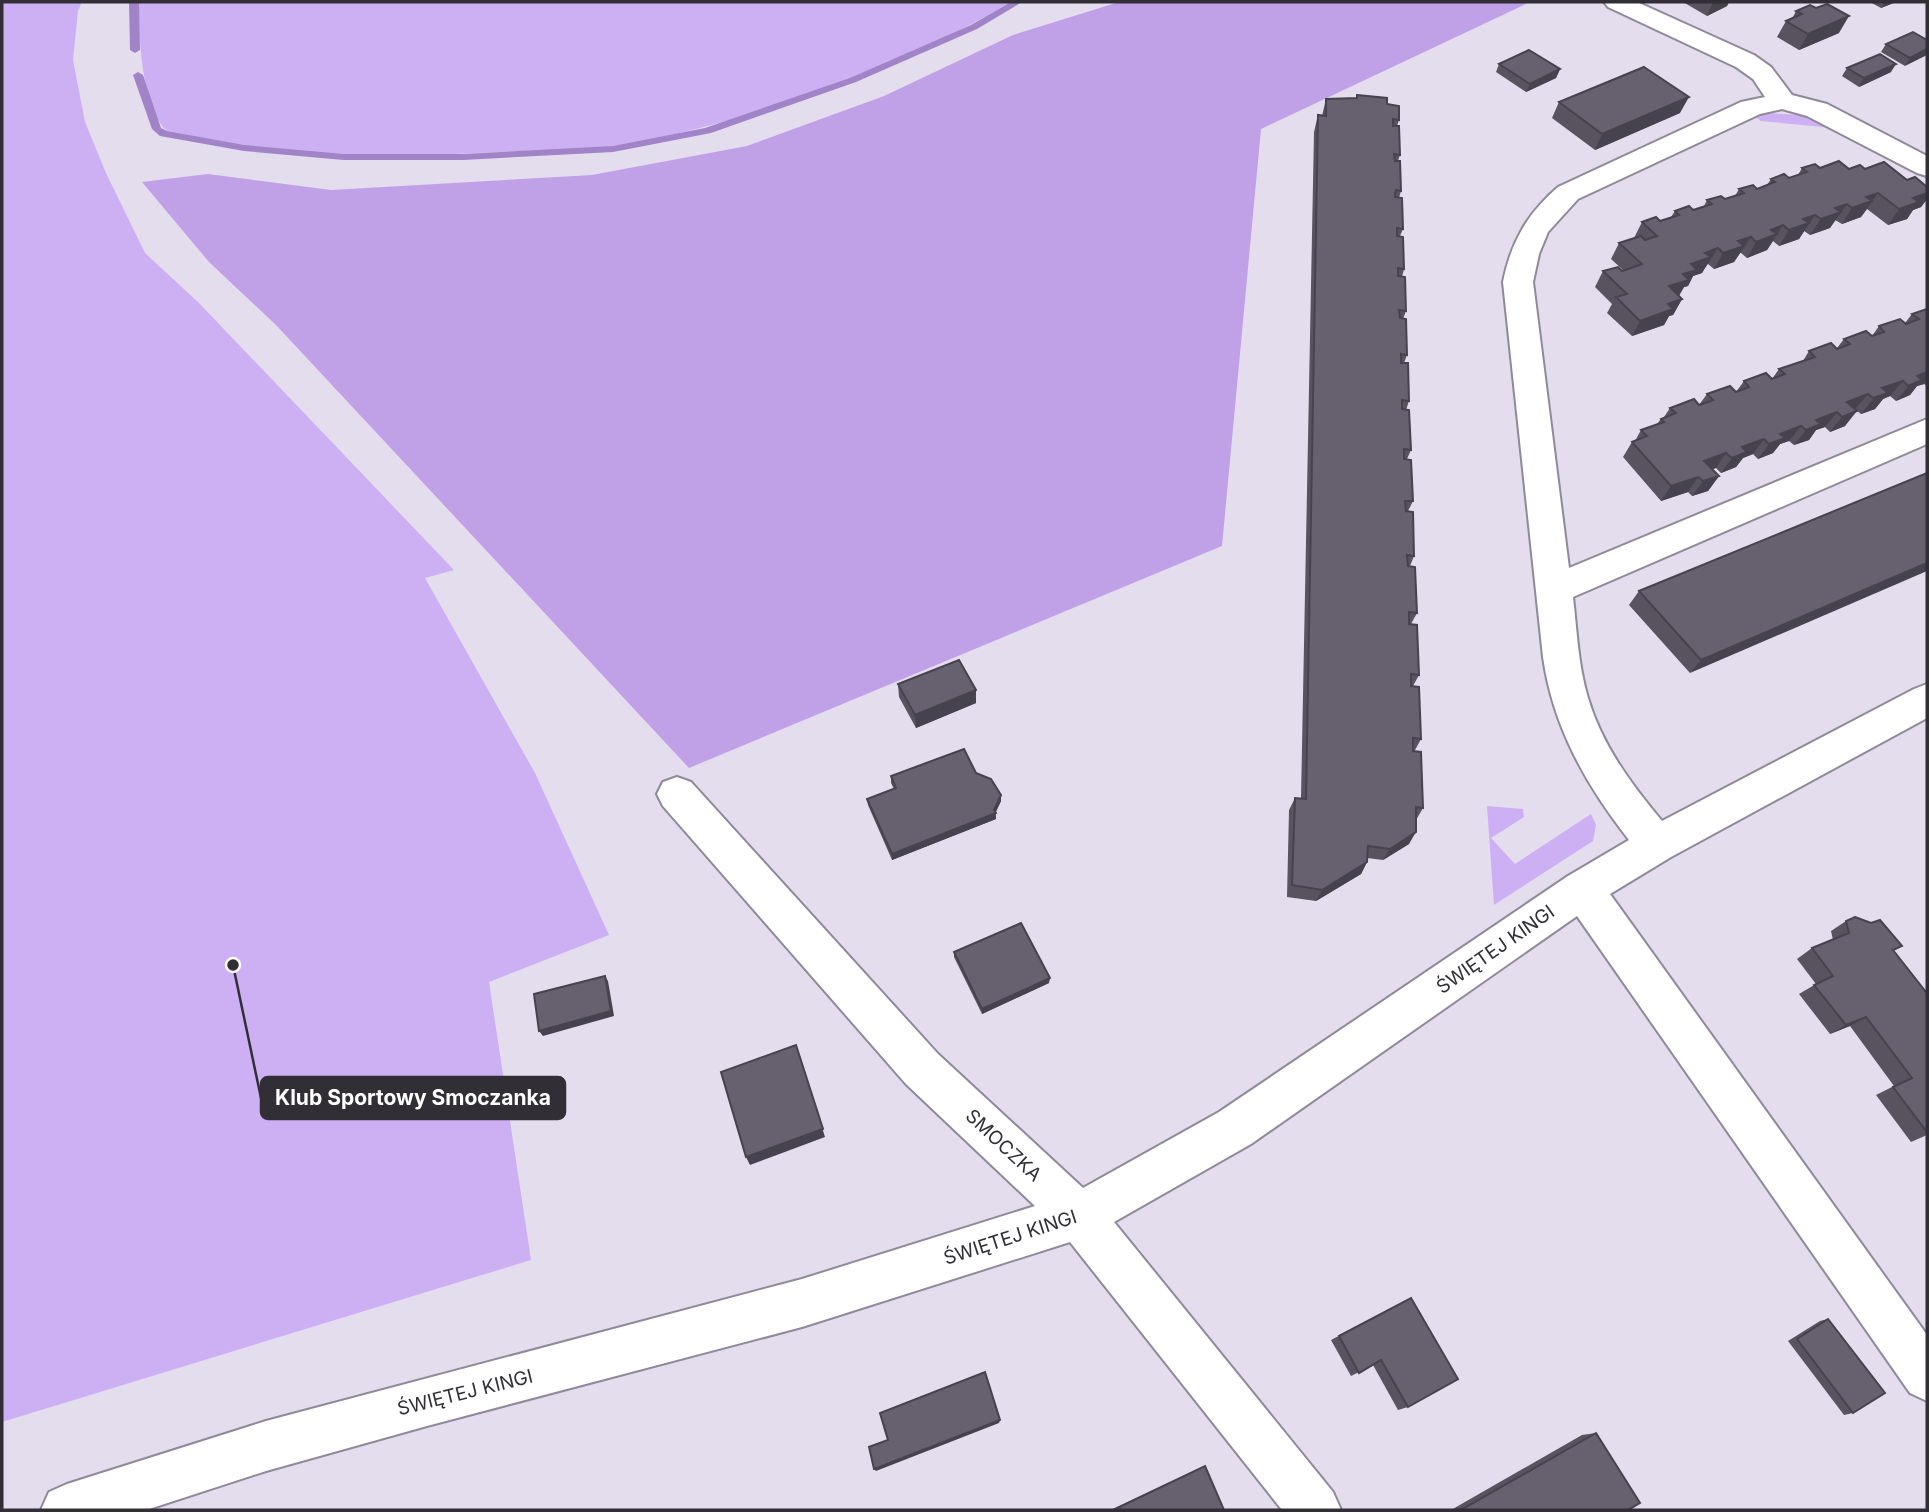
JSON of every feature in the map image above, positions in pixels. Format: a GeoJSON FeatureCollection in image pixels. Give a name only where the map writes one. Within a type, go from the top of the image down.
{"type":"FeatureCollection","features":[{"type":"Feature","properties":{"kind":"street"},"geometry":{"type":"LineString","coordinates":[[1618,2],[1745,61],[1762,73],[1782,101]]}},
{"type":"Feature","properties":{"kind":"street"},"geometry":{"type":"LineString","coordinates":[[1657,844],[1607,782],[1583,736],[1567,687],[1518,282],[1527,240],[1547,211],[1568,193],[1597,177],[1751,108],[1782,101],[1817,110],[1927,167]]}},
{"type":"Feature","properties":{"kind":"street"},"geometry":{"type":"LineString","coordinates":[[1554,590],[1927,431]]}},
{"type":"Feature","properties":{"kind":"street","name":"ŚWIĘTEJ KINGI"},"geometry":{"type":"LineString","coordinates":[[66,1510],[333,1427],[802,1303],[1079,1216],[1235,1128],[1582,889],[1657,844],[1927,700]]}},
{"type":"Feature","properties":{"kind":"street","name":"SMOCZKA"},"geometry":{"type":"LineString","coordinates":[[677,794],[922,1069],[1079,1216],[1315,1510]]}},
{"type":"Feature","properties":{"kind":"street"},"geometry":{"type":"LineString","coordinates":[[1582,889],[1927,1376]]}},
{"type":"Feature","properties":{"kind":"shaded area"},"geometry":{"type":"Polygon","coordinates":[[[2,2],[82,2],[78,11],[73,60],[85,122],[106,173],[145,253],[199,303],[454,570],[425,578],[535,773],[609,935],[489,982],[531,1260],[2,1422],[2,2]]]}},
{"type":"Feature","properties":{"kind":"shaded area"},"geometry":{"type":"Polygon","coordinates":[[[139,2],[1011,2],[920,50],[870,71],[819,91],[716,124],[592,149],[384,155],[280,150],[168,131],[159,122],[147,90],[139,32],[139,2]]]}},
{"type":"Feature","properties":{"kind":"shaded area"},"geometry":{"type":"Polygon","coordinates":[[[1119,2],[1530,2],[1261,129],[1222,546],[689,768],[276,325],[209,262],[142,182],[208,174],[331,190],[592,175],[747,146],[884,96],[1013,35],[1119,2]]]}},
{"type":"Feature","properties":{"kind":"shaded area"},"geometry":{"type":"Polygon","coordinates":[[[1767,113],[1800,115],[1833,128],[1761,121],[1756,117],[1767,113]]]}},
{"type":"Feature","properties":{"kind":"shaded area"},"geometry":{"type":"Polygon","coordinates":[[[1487,806],[1523,809],[1524,817],[1491,838],[1515,864],[1591,814],[1596,825],[1593,841],[1494,905],[1487,806]]]}},
{"type":"Feature","properties":{"kind":"building"},"geometry":{"type":"Polygon","coordinates":[[[1827,4],[1849,16],[1808,34],[1786,21],[1802,14],[1796,11],[1810,5],[1816,8],[1827,4]]]}},
{"type":"Feature","properties":{"kind":"building"},"geometry":{"type":"Polygon","coordinates":[[[1913,32],[1927,40],[1927,49],[1910,58],[1886,44],[1913,32]]]}},
{"type":"Feature","properties":{"kind":"building"},"geometry":{"type":"Polygon","coordinates":[[[1529,50],[1560,69],[1530,84],[1499,64],[1529,50]]]}},
{"type":"Feature","properties":{"kind":"building"},"geometry":{"type":"Polygon","coordinates":[[[1880,54],[1896,64],[1864,78],[1847,68],[1880,54]]]}},
{"type":"Feature","properties":{"kind":"building"},"geometry":{"type":"Polygon","coordinates":[[[1644,67],[1689,97],[1602,134],[1559,102],[1644,67]]]}},
{"type":"Feature","properties":{"kind":"building"},"geometry":{"type":"Polygon","coordinates":[[[1357,95],[1387,98],[1387,104],[1399,106],[1399,120],[1393,119],[1393,126],[1399,126],[1400,155],[1394,154],[1395,161],[1400,161],[1401,191],[1396,190],[1395,197],[1402,198],[1403,229],[1397,228],[1397,236],[1403,237],[1404,269],[1398,268],[1398,276],[1405,277],[1406,311],[1399,310],[1400,318],[1406,319],[1407,355],[1401,354],[1401,363],[1408,363],[1409,401],[1402,400],[1402,409],[1409,410],[1411,450],[1404,449],[1404,459],[1411,460],[1413,501],[1405,501],[1406,511],[1413,512],[1414,556],[1407,555],[1408,566],[1415,567],[1417,613],[1409,612],[1409,624],[1417,625],[1419,675],[1411,674],[1411,686],[1419,687],[1421,739],[1413,738],[1413,751],[1421,752],[1423,808],[1416,807],[1416,832],[1390,849],[1368,846],[1367,862],[1322,890],[1292,885],[1295,798],[1306,799],[1318,115],[1326,116],[1326,99],[1357,98],[1357,95]]]}},
{"type":"Feature","properties":{"kind":"building"},"geometry":{"type":"Polygon","coordinates":[[[1839,161],[1849,169],[1860,165],[1865,169],[1884,162],[1907,180],[1915,177],[1927,187],[1927,193],[1913,198],[1919,202],[1899,209],[1878,193],[1866,197],[1872,201],[1852,208],[1847,204],[1835,208],[1841,212],[1821,219],[1815,215],[1803,219],[1809,223],[1789,230],[1783,225],[1771,230],[1777,234],[1756,242],[1751,237],[1738,241],[1744,246],[1723,253],[1718,248],[1705,253],[1711,257],[1691,264],[1697,270],[1683,274],[1689,280],[1669,286],[1682,299],[1668,304],[1673,309],[1640,321],[1616,297],[1627,294],[1603,271],[1618,267],[1622,271],[1642,264],[1619,243],[1641,236],[1645,240],[1657,236],[1642,222],[1656,217],[1660,221],[1679,215],[1675,211],[1689,206],[1693,210],[1712,204],[1707,200],[1721,196],[1725,199],[1744,193],[1739,189],[1753,185],[1757,189],[1775,182],[1771,179],[1784,174],[1789,178],[1807,172],[1802,168],[1815,164],[1820,168],[1839,161]]]}},
{"type":"Feature","properties":{"kind":"building"},"geometry":{"type":"Polygon","coordinates":[[[1927,309],[1927,372],[1917,376],[1922,380],[1908,386],[1903,381],[1882,388],[1888,393],[1873,398],[1868,394],[1847,402],[1857,411],[1842,417],[1837,412],[1816,420],[1821,424],[1806,430],[1801,426],[1780,434],[1785,438],[1769,444],[1764,439],[1742,447],[1747,452],[1732,458],[1726,453],[1704,461],[1719,476],[1703,481],[1698,477],[1671,486],[1632,442],[1647,436],[1641,430],[1664,422],[1661,419],[1676,413],[1670,408],[1694,399],[1699,405],[1713,400],[1707,394],[1730,386],[1736,392],[1749,387],[1744,381],[1766,373],[1772,379],[1785,374],[1779,369],[1815,357],[1809,351],[1831,343],[1837,349],[1850,344],[1844,339],[1866,331],[1872,336],[1884,332],[1879,326],[1900,319],[1906,324],[1919,319],[1912,314],[1927,309]]]}},
{"type":"Feature","properties":{"kind":"building"},"geometry":{"type":"Polygon","coordinates":[[[1927,473],[1927,563],[1701,660],[1639,591],[1927,473]]]}},
{"type":"Feature","properties":{"kind":"building"},"geometry":{"type":"Polygon","coordinates":[[[959,660],[976,690],[915,715],[898,684],[959,660]]]}},
{"type":"Feature","properties":{"kind":"building"},"geometry":{"type":"Polygon","coordinates":[[[964,749],[976,773],[991,779],[1001,795],[994,810],[996,813],[892,854],[867,799],[896,788],[891,776],[964,749]]]}},
{"type":"Feature","properties":{"kind":"building"},"geometry":{"type":"Polygon","coordinates":[[[1855,917],[1871,923],[1880,920],[1902,946],[1893,950],[1927,991],[1927,1132],[1893,1087],[1912,1078],[1866,1017],[1846,1025],[1814,985],[1833,976],[1812,948],[1849,933],[1846,921],[1855,917]]]}},
{"type":"Feature","properties":{"kind":"building"},"geometry":{"type":"Polygon","coordinates":[[[1021,923],[1050,978],[982,1009],[954,952],[1021,923]]]}},
{"type":"Feature","properties":{"kind":"building"},"geometry":{"type":"Polygon","coordinates":[[[605,976],[611,1011],[539,1031],[534,994],[605,976]]]}},
{"type":"Feature","properties":{"kind":"building"},"geometry":{"type":"Polygon","coordinates":[[[796,1045],[823,1129],[746,1157],[721,1072],[796,1045]]]}},
{"type":"Feature","properties":{"kind":"building"},"geometry":{"type":"Polygon","coordinates":[[[1411,1298],[1458,1379],[1408,1407],[1381,1360],[1359,1373],[1339,1336],[1411,1298]]]}},
{"type":"Feature","properties":{"kind":"building"},"geometry":{"type":"Polygon","coordinates":[[[1828,1319],[1885,1393],[1853,1413],[1797,1339],[1828,1319]]]}},
{"type":"Feature","properties":{"kind":"building"},"geometry":{"type":"Polygon","coordinates":[[[985,1372],[1000,1420],[874,1469],[869,1447],[888,1440],[880,1413],[985,1372]]]}},
{"type":"Feature","properties":{"kind":"building"},"geometry":{"type":"Polygon","coordinates":[[[1596,1433],[1640,1503],[1628,1510],[1461,1510],[1596,1433]]]}},
{"type":"Feature","properties":{"kind":"building"},"geometry":{"type":"Polygon","coordinates":[[[1205,1466],[1224,1510],[1113,1510],[1205,1466]]]}},
{"type":"Feature","properties":{"kind":"waterway"},"geometry":{"type":"LineString","coordinates":[[134,2],[135,50]]}},
{"type":"Feature","properties":{"kind":"waterway"},"geometry":{"type":"LineString","coordinates":[[138,75],[157,129],[164,134],[244,148],[344,157],[463,157],[613,149],[707,131],[853,80],[974,27],[1017,2]]}},
{"type":"Feature","properties":{"kind":"place","name":"Klub Sportowy Smoczanka"},"geometry":{"type":"Point","coordinates":[233,965]}}]}
